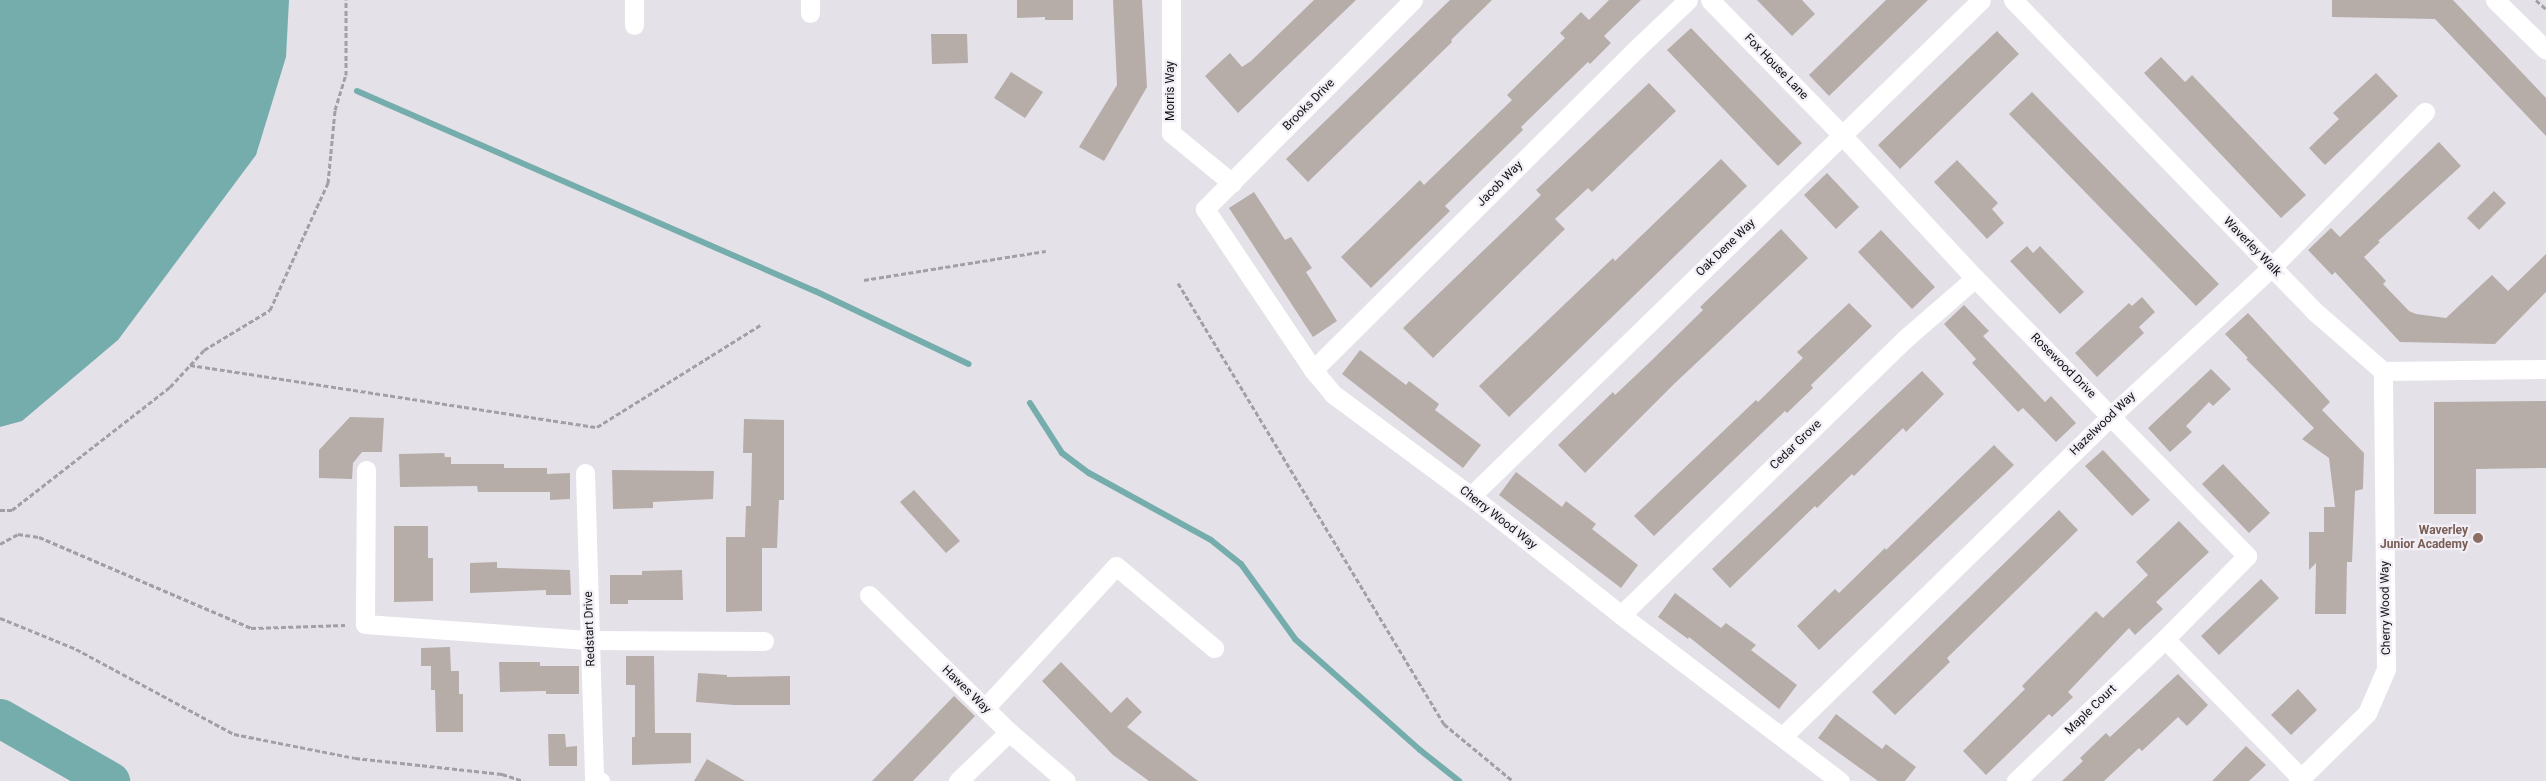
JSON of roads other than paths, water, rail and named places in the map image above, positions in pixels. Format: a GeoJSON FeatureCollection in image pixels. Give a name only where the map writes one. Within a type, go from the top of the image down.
{"type":"FeatureCollection","features":[{"type":"Feature","properties":{"kind":"street"},"geometry":{"type":"LineString","coordinates":[[634,0],[634,24]]}},
{"type":"Feature","properties":{"kind":"street","name":"Morris Way"},"geometry":{"type":"LineString","coordinates":[[1171,0],[1171,133],[1232,183]]}},
{"type":"Feature","properties":{"kind":"street","name":"Brooks Drive"},"geometry":{"type":"LineString","coordinates":[[1205,209],[1413,0]]}},
{"type":"Feature","properties":{"kind":"street","name":"Jacob Way"},"geometry":{"type":"LineString","coordinates":[[1314,370],[1634,51],[1688,0]]}},
{"type":"Feature","properties":{"kind":"street","name":"Fox House Lane"},"geometry":{"type":"LineString","coordinates":[[1710,0],[1842,134]]}},
{"type":"Feature","properties":{"kind":"street","name":"Oak Dene Way"},"geometry":{"type":"LineString","coordinates":[[1471,496],[1982,0]]}},
{"type":"Feature","properties":{"kind":"street","name":"Waverley Walk"},"geometry":{"type":"LineString","coordinates":[[2013,0],[2313,310],[2383,371]]}},
{"type":"Feature","properties":{"kind":"street"},"geometry":{"type":"LineString","coordinates":[[2495,0],[2546,50]]}},
{"type":"Feature","properties":{"kind":"street","name":"Hazelwood Way"},"geometry":{"type":"LineString","coordinates":[[1782,737],[2112,415],[2272,267],[2425,112]]}},
{"type":"Feature","properties":{"kind":"street","name":"Rosewood Drive"},"geometry":{"type":"LineString","coordinates":[[1842,134],[1975,278],[2112,415],[2247,556],[2165,639]]}},
{"type":"Feature","properties":{"kind":"street","name":"Cherry Wood Way"},"geometry":{"type":"LineString","coordinates":[[1205,209],[1314,370],[1333,394],[1471,496],[1621,615],[1840,781]]}},
{"type":"Feature","properties":{"kind":"street","name":"Cedar Grove"},"geometry":{"type":"LineString","coordinates":[[1621,615],[1906,338],[1975,278]]}},
{"type":"Feature","properties":{"kind":"street"},"geometry":{"type":"LineString","coordinates":[[2383,371],[2546,369]]}},
{"type":"Feature","properties":{"kind":"street","name":"Cherry Wood Way"},"geometry":{"type":"LineString","coordinates":[[2300,779],[2367,713],[2386,669],[2383,371]]}},
{"type":"Feature","properties":{"kind":"street"},"geometry":{"type":"LineString","coordinates":[[366,470],[366,624],[590,640],[764,641]]}},
{"type":"Feature","properties":{"kind":"street","name":"Redstart Drive"},"geometry":{"type":"LineString","coordinates":[[585,473],[594,778],[600,781]]}},
{"type":"Feature","properties":{"kind":"street"},"geometry":{"type":"LineString","coordinates":[[985,708],[1116,566],[1214,648]]}},
{"type":"Feature","properties":{"kind":"street","name":"Hawes Way"},"geometry":{"type":"LineString","coordinates":[[869,595],[1009,732],[1066,781]]}},
{"type":"Feature","properties":{"kind":"street"},"geometry":{"type":"LineString","coordinates":[[2165,639],[2300,779]]}},
{"type":"Feature","properties":{"kind":"street","name":"Maple Court"},"geometry":{"type":"LineString","coordinates":[[2016,781],[2165,639]]}},
{"type":"Feature","properties":{"kind":"street"},"geometry":{"type":"LineString","coordinates":[[958,781],[1009,732]]}},
{"type":"Feature","properties":{"kind":"water"},"geometry":{"type":"Polygon","coordinates":[[[0,0],[289,0],[286,57],[256,155],[118,340],[22,421],[0,427],[0,0]]]}},
{"type":"Feature","properties":{"kind":"waterway"},"geometry":{"type":"LineString","coordinates":[[357,91],[815,291],[969,364]]}},
{"type":"Feature","properties":{"kind":"waterway"},"geometry":{"type":"LineString","coordinates":[[1030,403],[1062,453],[1089,473],[1211,540],[1241,564],[1295,639],[1420,750],[1459,781]]}},
{"type":"Feature","properties":{"kind":"waterway"},"geometry":{"type":"LineString","coordinates":[[0,718],[110,781]]}},
{"type":"Feature","properties":{"kind":"place","name":"Waverley Junior Academy"},"geometry":{"type":"Point","coordinates":[2478,538]}}]}
